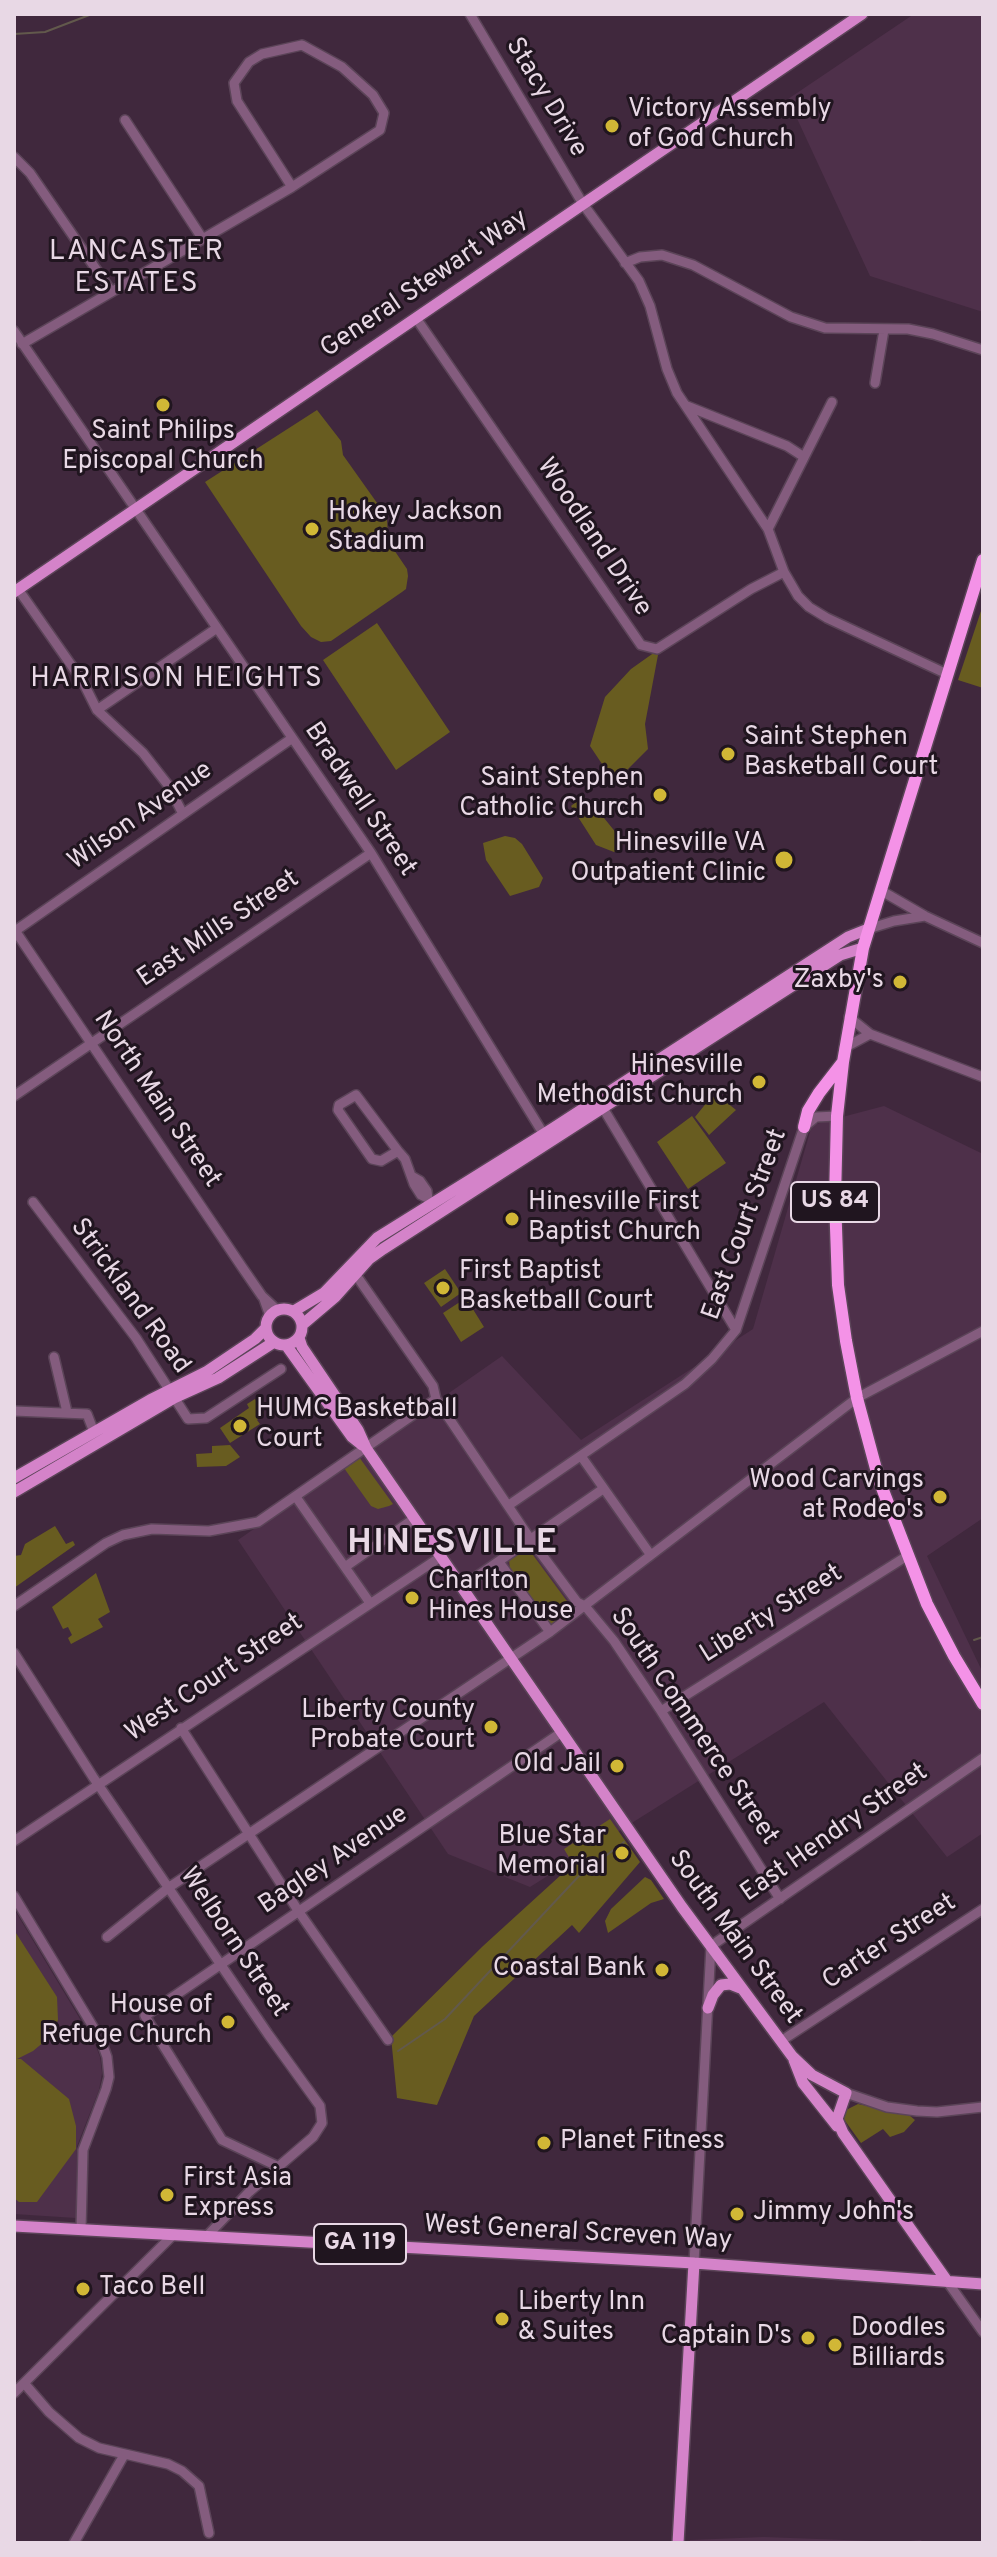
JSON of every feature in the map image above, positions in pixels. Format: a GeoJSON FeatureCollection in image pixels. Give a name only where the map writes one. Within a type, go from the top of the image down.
{"type":"FeatureCollection","features":[{"type":"Feature","properties":{"kind":"highway","name":"US 84"},"geometry":{"type":"LineString","coordinates":[[983,560],[863,948],[844,1048],[837,1116],[835,1199],[838,1285],[857,1398],[879,1480],[927,1604],[983,1704]]}},
{"type":"Feature","properties":{"kind":"highway"},"geometry":{"type":"LineString","coordinates":[[804,1127],[808,1111],[843,1062]]}},
{"type":"Feature","properties":{"kind":"main road","name":"General Stewart Way"},"geometry":{"type":"LineString","coordinates":[[16,591],[862,14]]}},
{"type":"Feature","properties":{"kind":"main road"},"geometry":{"type":"LineString","coordinates":[[600,1102],[848,937],[868,929]]}},
{"type":"Feature","properties":{"kind":"main road"},"geometry":{"type":"LineString","coordinates":[[14,1478],[94,1432],[172,1394],[218,1378],[280,1344],[300,1331],[383,1249],[545,1137],[840,955],[863,948]]}},
{"type":"Feature","properties":{"kind":"main road"},"geometry":{"type":"LineString","coordinates":[[14,1492],[222,1362],[255,1339],[274,1313],[294,1311],[324,1293],[377,1238],[428,1201],[545,1137]]}},
{"type":"Feature","properties":{"kind":"main road"},"geometry":{"type":"LineString","coordinates":[[294,1311],[302,1347],[358,1430],[366,1448],[442,1556]]}},
{"type":"Feature","properties":{"kind":"main road"},"geometry":{"type":"LineString","coordinates":[[266,1328],[352,1437],[366,1448]]}},
{"type":"Feature","properties":{"kind":"main road","name":"South Main Street"},"geometry":{"type":"LineString","coordinates":[[442,1556],[711,1946],[792,2056],[812,2075],[846,2093]]}},
{"type":"Feature","properties":{"kind":"main road"},"geometry":{"type":"LineString","coordinates":[[708,2008],[721,1985],[730,1984],[743,1990]]}},
{"type":"Feature","properties":{"kind":"main road"},"geometry":{"type":"LineString","coordinates":[[792,2056],[803,2083],[843,2133],[947,2281]]}},
{"type":"Feature","properties":{"kind":"main road"},"geometry":{"type":"LineString","coordinates":[[843,2133],[837,2119],[846,2093]]}},
{"type":"Feature","properties":{"kind":"main road","name":"West General Screven Way"},"geometry":{"type":"LineString","coordinates":[[14,2226],[694,2263],[983,2284]]}},
{"type":"Feature","properties":{"kind":"main road"},"geometry":{"type":"LineString","coordinates":[[678,2543],[694,2263]]}},
{"type":"Feature","properties":{"kind":"street","name":"Stacy Drive"},"geometry":{"type":"LineString","coordinates":[[470,14],[583,204],[639,281],[650,306],[671,381],[768,529],[784,572],[798,596],[818,613],[947,674]]}},
{"type":"Feature","properties":{"kind":"street"},"geometry":{"type":"LineString","coordinates":[[19,343],[292,187],[380,130],[384,113],[373,95],[342,67],[302,45],[262,54],[249,62],[234,83],[237,101],[292,187]]}},
{"type":"Feature","properties":{"kind":"street"},"geometry":{"type":"LineString","coordinates":[[125,120],[202,238]]}},
{"type":"Feature","properties":{"kind":"street"},"geometry":{"type":"LineString","coordinates":[[14,157],[30,173],[111,291]]}},
{"type":"Feature","properties":{"kind":"street"},"geometry":{"type":"LineString","coordinates":[[625,263],[640,257],[662,255],[693,265],[791,317],[813,325],[825,328],[908,329],[983,350]]}},
{"type":"Feature","properties":{"kind":"street","name":"Woodland Drive"},"geometry":{"type":"LineString","coordinates":[[416,318],[641,645],[657,649],[751,589],[784,572]]}},
{"type":"Feature","properties":{"kind":"street"},"geometry":{"type":"LineString","coordinates":[[875,383],[884,330]]}},
{"type":"Feature","properties":{"kind":"street","name":"Bradwell Street"},"geometry":{"type":"LineString","coordinates":[[14,331],[19,343],[371,853],[545,1137]]}},
{"type":"Feature","properties":{"kind":"street"},"geometry":{"type":"LineString","coordinates":[[768,529],[832,402]]}},
{"type":"Feature","properties":{"kind":"street"},"geometry":{"type":"LineString","coordinates":[[686,406],[787,446],[804,457]]}},
{"type":"Feature","properties":{"kind":"street"},"geometry":{"type":"LineString","coordinates":[[16,591],[76,671],[97,710],[143,753],[168,785],[183,814]]}},
{"type":"Feature","properties":{"kind":"street"},"geometry":{"type":"LineString","coordinates":[[97,710],[217,628]]}},
{"type":"Feature","properties":{"kind":"street","name":"Wilson Avenue"},"geometry":{"type":"LineString","coordinates":[[15,930],[291,739]]}},
{"type":"Feature","properties":{"kind":"street","name":"East Mills Street"},"geometry":{"type":"LineString","coordinates":[[14,1096],[371,853]]}},
{"type":"Feature","properties":{"kind":"street"},"geometry":{"type":"LineString","coordinates":[[880,890],[925,916],[983,943]]}},
{"type":"Feature","properties":{"kind":"street"},"geometry":{"type":"LineString","coordinates":[[868,929],[925,916]]}},
{"type":"Feature","properties":{"kind":"street","name":"North Main Street"},"geometry":{"type":"LineString","coordinates":[[15,930],[274,1313]]}},
{"type":"Feature","properties":{"kind":"street"},"geometry":{"type":"LineString","coordinates":[[849,1017],[870,1034],[983,1077]]}},
{"type":"Feature","properties":{"kind":"street"},"geometry":{"type":"LineString","coordinates":[[844,1048],[870,1034]]}},
{"type":"Feature","properties":{"kind":"street"},"geometry":{"type":"LineString","coordinates":[[398,1151],[381,1161],[372,1159],[338,1110],[339,1105],[356,1095],[405,1159],[413,1177],[427,1191],[428,1201]]}},
{"type":"Feature","properties":{"kind":"street"},"geometry":{"type":"LineString","coordinates":[[600,1102],[736,1330]]}},
{"type":"Feature","properties":{"kind":"street","name":"East Court Street"},"geometry":{"type":"LineString","coordinates":[[509,1505],[685,1384],[712,1359],[736,1330],[804,1127],[816,1117],[837,1116]]}},
{"type":"Feature","properties":{"kind":"street","name":"Strickland Road"},"geometry":{"type":"LineString","coordinates":[[33,1202],[136,1338],[188,1419],[206,1418],[281,1369]]}},
{"type":"Feature","properties":{"kind":"street","name":"South Commerce Street"},"geometry":{"type":"LineString","coordinates":[[356,1275],[433,1386],[436,1399],[531,1540],[577,1602],[585,1606],[614,1641],[780,1899]]}},
{"type":"Feature","properties":{"kind":"street"},"geometry":{"type":"LineString","coordinates":[[107,1937],[168,1888],[550,1632],[857,1398],[981,1335]]}},
{"type":"Feature","properties":{"kind":"street"},"geometry":{"type":"LineString","coordinates":[[54,1357],[67,1412]]}},
{"type":"Feature","properties":{"kind":"street"},"geometry":{"type":"LineString","coordinates":[[14,1606],[106,1543],[123,1535],[152,1529],[209,1531],[258,1522],[436,1399]]}},
{"type":"Feature","properties":{"kind":"street"},"geometry":{"type":"LineString","coordinates":[[14,1411],[87,1414],[94,1432]]}},
{"type":"Feature","properties":{"kind":"street"},"geometry":{"type":"LineString","coordinates":[[581,1456],[650,1554]]}},
{"type":"Feature","properties":{"kind":"street"},"geometry":{"type":"LineString","coordinates":[[463,1586],[603,1489]]}},
{"type":"Feature","properties":{"kind":"street"},"geometry":{"type":"LineString","coordinates":[[296,1497],[370,1603]]}},
{"type":"Feature","properties":{"kind":"street"},"geometry":{"type":"LineString","coordinates":[[345,1567],[415,1518]]}},
{"type":"Feature","properties":{"kind":"street","name":"West Court Street"},"geometry":{"type":"LineString","coordinates":[[14,1841],[442,1556]]}},
{"type":"Feature","properties":{"kind":"street","name":"Liberty Street"},"geometry":{"type":"LineString","coordinates":[[661,1711],[907,1556]]}},
{"type":"Feature","properties":{"kind":"street"},"geometry":{"type":"LineString","coordinates":[[499,1562],[550,1632]]}},
{"type":"Feature","properties":{"kind":"street","name":"Welborn Street"},"geometry":{"type":"LineString","coordinates":[[14,1653],[168,1888],[320,2106],[322,2123],[313,2137],[249,2192],[207,2236]]}},
{"type":"Feature","properties":{"kind":"street"},"geometry":{"type":"LineString","coordinates":[[181,1728],[299,1912],[388,2040]]}},
{"type":"Feature","properties":{"kind":"street","name":"Bagley Avenue"},"geometry":{"type":"LineString","coordinates":[[279,2167],[222,2140],[145,2016],[562,1732]]}},
{"type":"Feature","properties":{"kind":"street","name":"East Hendry Street"},"geometry":{"type":"LineString","coordinates":[[711,1946],[983,1758]]}},
{"type":"Feature","properties":{"kind":"street"},"geometry":{"type":"LineString","coordinates":[[14,1896],[101,2040],[107,2057],[109,2077],[106,2089],[83,2150],[81,2230]]}},
{"type":"Feature","properties":{"kind":"street","name":"Carter Street"},"geometry":{"type":"LineString","coordinates":[[781,2041],[983,1909]]}},
{"type":"Feature","properties":{"kind":"street"},"geometry":{"type":"LineString","coordinates":[[694,2263],[711,1946]]}},
{"type":"Feature","properties":{"kind":"street"},"geometry":{"type":"LineString","coordinates":[[846,2093],[887,2107],[917,2111],[983,2107]]}},
{"type":"Feature","properties":{"kind":"street"},"geometry":{"type":"LineString","coordinates":[[14,2393],[174,2234]]}},
{"type":"Feature","properties":{"kind":"street"},"geometry":{"type":"LineString","coordinates":[[947,2281],[983,2332]]}},
{"type":"Feature","properties":{"kind":"street"},"geometry":{"type":"LineString","coordinates":[[24,2383],[49,2412],[79,2438],[99,2448],[168,2464],[182,2471],[199,2486],[209,2533]]}},
{"type":"Feature","properties":{"kind":"street"},"geometry":{"type":"LineString","coordinates":[[74,2543],[124,2455]]}},
{"type":"Feature","properties":{"kind":"shaded area"},"geometry":{"type":"Polygon","coordinates":[[[914,14],[983,14],[983,312],[870,276],[788,99],[914,14]]]}},
{"type":"Feature","properties":{"kind":"shaded area","name":"Hokey Jackson Stadium"},"geometry":{"type":"Polygon","coordinates":[[[317,410],[341,441],[343,455],[387,517],[388,541],[407,569],[408,576],[406,589],[331,641],[321,642],[301,626],[205,482],[317,410]]]}},
{"type":"Feature","properties":{"kind":"shaded area"},"geometry":{"type":"Polygon","coordinates":[[[983,605],[983,688],[958,680],[983,605]]]}},
{"type":"Feature","properties":{"kind":"shaded area"},"geometry":{"type":"Polygon","coordinates":[[[377,623],[450,732],[396,770],[323,660],[377,623]]]}},
{"type":"Feature","properties":{"kind":"shaded area"},"geometry":{"type":"Polygon","coordinates":[[[655,652],[658,655],[645,724],[648,749],[625,772],[616,777],[610,776],[590,746],[605,697],[631,669],[655,652]]]}},
{"type":"Feature","properties":{"kind":"shaded area"},"geometry":{"type":"Polygon","coordinates":[[[583,802],[600,813],[621,839],[621,848],[614,852],[596,845],[571,806],[583,802]]]}},
{"type":"Feature","properties":{"kind":"shaded area"},"geometry":{"type":"Polygon","coordinates":[[[505,836],[515,838],[522,844],[543,878],[539,887],[510,896],[486,860],[483,843],[505,836]]]}},
{"type":"Feature","properties":{"kind":"shaded area"},"geometry":{"type":"Polygon","coordinates":[[[712,1096],[717,1100],[720,1097],[736,1110],[709,1135],[695,1117],[712,1096]]]}},
{"type":"Feature","properties":{"kind":"shaded area"},"geometry":{"type":"Polygon","coordinates":[[[884,1106],[983,1154],[983,1518],[927,1556],[983,1673],[983,1833],[947,1857],[824,1702],[530,1887],[448,1854],[238,1540],[502,1356],[581,1440],[753,1329],[812,1125],[884,1106]]]}},
{"type":"Feature","properties":{"kind":"shaded area"},"geometry":{"type":"Polygon","coordinates":[[[692,1116],[726,1163],[688,1189],[657,1142],[692,1116]]]}},
{"type":"Feature","properties":{"kind":"shaded area","name":"First Baptist Basketball Court"},"geometry":{"type":"Polygon","coordinates":[[[445,1269],[461,1293],[441,1307],[424,1283],[445,1269]]]}},
{"type":"Feature","properties":{"kind":"shaded area"},"geometry":{"type":"Polygon","coordinates":[[[466,1298],[484,1327],[461,1342],[443,1313],[466,1298]]]}},
{"type":"Feature","properties":{"kind":"shaded area","name":"HUMC Basketball Court"},"geometry":{"type":"Polygon","coordinates":[[[255,1399],[264,1413],[257,1420],[260,1424],[230,1443],[220,1428],[249,1408],[247,1404],[255,1399]]]}},
{"type":"Feature","properties":{"kind":"shaded area"},"geometry":{"type":"Polygon","coordinates":[[[230,1445],[240,1457],[226,1466],[197,1467],[196,1454],[212,1453],[212,1446],[230,1445]]]}},
{"type":"Feature","properties":{"kind":"shaded area"},"geometry":{"type":"Polygon","coordinates":[[[359,1457],[393,1504],[378,1509],[371,1506],[344,1468],[359,1457]]]}},
{"type":"Feature","properties":{"kind":"shaded area"},"geometry":{"type":"Polygon","coordinates":[[[55,1526],[66,1544],[73,1541],[75,1545],[14,1588],[14,1556],[21,1555],[25,1544],[55,1526]]]}},
{"type":"Feature","properties":{"kind":"shaded area"},"geometry":{"type":"Polygon","coordinates":[[[525,1549],[530,1551],[572,1608],[553,1624],[549,1624],[510,1570],[509,1560],[525,1549]]]}},
{"type":"Feature","properties":{"kind":"shaded area"},"geometry":{"type":"Polygon","coordinates":[[[96,1573],[110,1612],[98,1619],[103,1627],[71,1644],[68,1638],[72,1635],[68,1627],[63,1629],[52,1607],[96,1573]]]}},
{"type":"Feature","properties":{"kind":"shaded area"},"geometry":{"type":"Polygon","coordinates":[[[610,1819],[640,1862],[579,1933],[572,1925],[474,2016],[437,2105],[397,2098],[391,2037],[483,1946],[573,1864],[564,1849],[610,1819]]]}},
{"type":"Feature","properties":{"kind":"shaded area"},"geometry":{"type":"Polygon","coordinates":[[[645,1877],[651,1880],[664,1899],[651,1903],[608,1933],[605,1921],[611,1909],[645,1877]]]}},
{"type":"Feature","properties":{"kind":"shaded area"},"geometry":{"type":"Polygon","coordinates":[[[14,1909],[100,2057],[102,2073],[99,2090],[77,2146],[76,2218],[14,2214],[14,1909]]]}},
{"type":"Feature","properties":{"kind":"shaded area"},"geometry":{"type":"Polygon","coordinates":[[[14,1930],[57,1997],[58,2020],[51,2036],[17,2059],[21,2059],[69,2099],[76,2126],[76,2149],[37,2202],[19,2202],[14,2198],[14,1930]]]}},
{"type":"Feature","properties":{"kind":"shaded area"},"geometry":{"type":"Polygon","coordinates":[[[858,2104],[909,2115],[915,2120],[904,2132],[890,2137],[883,2129],[861,2143],[843,2118],[844,2111],[858,2104]]]}},
{"type":"Feature","properties":{"kind":"shaded area"},"geometry":{"type":"Polygon","coordinates":[[[764,2537],[899,2542],[921,2540],[923,2543],[690,2543],[690,2540],[764,2537]]]}},
{"type":"Feature","properties":{"kind":"waterway"},"geometry":{"type":"LineString","coordinates":[[14,34],[45,32],[92,14]]}},
{"type":"Feature","properties":{"kind":"waterway"},"geometry":{"type":"LineString","coordinates":[[974,1640],[983,1637]]}},
{"type":"Feature","properties":{"kind":"waterway"},"geometry":{"type":"LineString","coordinates":[[398,2051],[445,2019],[578,1877],[624,1842]]}},
{"type":"Feature","properties":{"kind":"place","name":"Victory Assembly of God Church"},"geometry":{"type":"Point","coordinates":[612,126]}},
{"type":"Feature","properties":{"kind":"place","name":"Saint Philips Episcopal Church"},"geometry":{"type":"Point","coordinates":[163,405]}},
{"type":"Feature","properties":{"kind":"place","name":"Hokey Jackson Stadium"},"geometry":{"type":"Point","coordinates":[312,529]}},
{"type":"Feature","properties":{"kind":"place","name":"Saint Stephen Basketball Court"},"geometry":{"type":"Point","coordinates":[728,754]}},
{"type":"Feature","properties":{"kind":"place","name":"Saint Stephen Catholic Church"},"geometry":{"type":"Point","coordinates":[660,795]}},
{"type":"Feature","properties":{"kind":"place","name":"Hinesville VA Outpatient Clinic"},"geometry":{"type":"Point","coordinates":[784,860]}},
{"type":"Feature","properties":{"kind":"place","name":"Zaxby's"},"geometry":{"type":"Point","coordinates":[900,982]}},
{"type":"Feature","properties":{"kind":"place","name":"Hinesville Methodist Church"},"geometry":{"type":"Point","coordinates":[759,1082]}},
{"type":"Feature","properties":{"kind":"place","name":"Hinesville First Baptist Church"},"geometry":{"type":"Point","coordinates":[512,1219]}},
{"type":"Feature","properties":{"kind":"place","name":"First Baptist Basketball Court"},"geometry":{"type":"Point","coordinates":[443,1288]}},
{"type":"Feature","properties":{"kind":"place","name":"HUMC Basketball Court"},"geometry":{"type":"Point","coordinates":[240,1426]}},
{"type":"Feature","properties":{"kind":"place","name":"Wood Carvings at Rodeo's"},"geometry":{"type":"Point","coordinates":[940,1497]}},
{"type":"Feature","properties":{"kind":"place","name":"Charlton Hines House"},"geometry":{"type":"Point","coordinates":[412,1598]}},
{"type":"Feature","properties":{"kind":"place","name":"Liberty County Probate Court"},"geometry":{"type":"Point","coordinates":[491,1727]}},
{"type":"Feature","properties":{"kind":"place","name":"Old Jail"},"geometry":{"type":"Point","coordinates":[617,1766]}},
{"type":"Feature","properties":{"kind":"place","name":"Blue Star Memorial"},"geometry":{"type":"Point","coordinates":[622,1853]}},
{"type":"Feature","properties":{"kind":"place","name":"Coastal Bank"},"geometry":{"type":"Point","coordinates":[662,1970]}},
{"type":"Feature","properties":{"kind":"place","name":"House of Refuge Church"},"geometry":{"type":"Point","coordinates":[228,2022]}},
{"type":"Feature","properties":{"kind":"place","name":"Planet Fitness"},"geometry":{"type":"Point","coordinates":[544,2143]}},
{"type":"Feature","properties":{"kind":"place","name":"First Asia Express"},"geometry":{"type":"Point","coordinates":[167,2195]}},
{"type":"Feature","properties":{"kind":"place","name":"Jimmy John's"},"geometry":{"type":"Point","coordinates":[737,2214]}},
{"type":"Feature","properties":{"kind":"place","name":"Taco Bell"},"geometry":{"type":"Point","coordinates":[83,2289]}},
{"type":"Feature","properties":{"kind":"place","name":"Liberty Inn & Suites"},"geometry":{"type":"Point","coordinates":[502,2319]}},
{"type":"Feature","properties":{"kind":"place","name":"Captain D's"},"geometry":{"type":"Point","coordinates":[808,2338]}},
{"type":"Feature","properties":{"kind":"place","name":"Doodles Billiards"},"geometry":{"type":"Point","coordinates":[835,2345]}},
{"type":"Feature","properties":{"kind":"district","name":"LANCASTER ESTATES"},"geometry":{"type":"Point","coordinates":[137,269]}},
{"type":"Feature","properties":{"kind":"district","name":"HARRISON HEIGHTS"},"geometry":{"type":"Point","coordinates":[177,680]}},
{"type":"Feature","properties":{"kind":"district","name":"HINESVILLE"},"geometry":{"type":"Point","coordinates":[453,1545]}}]}
